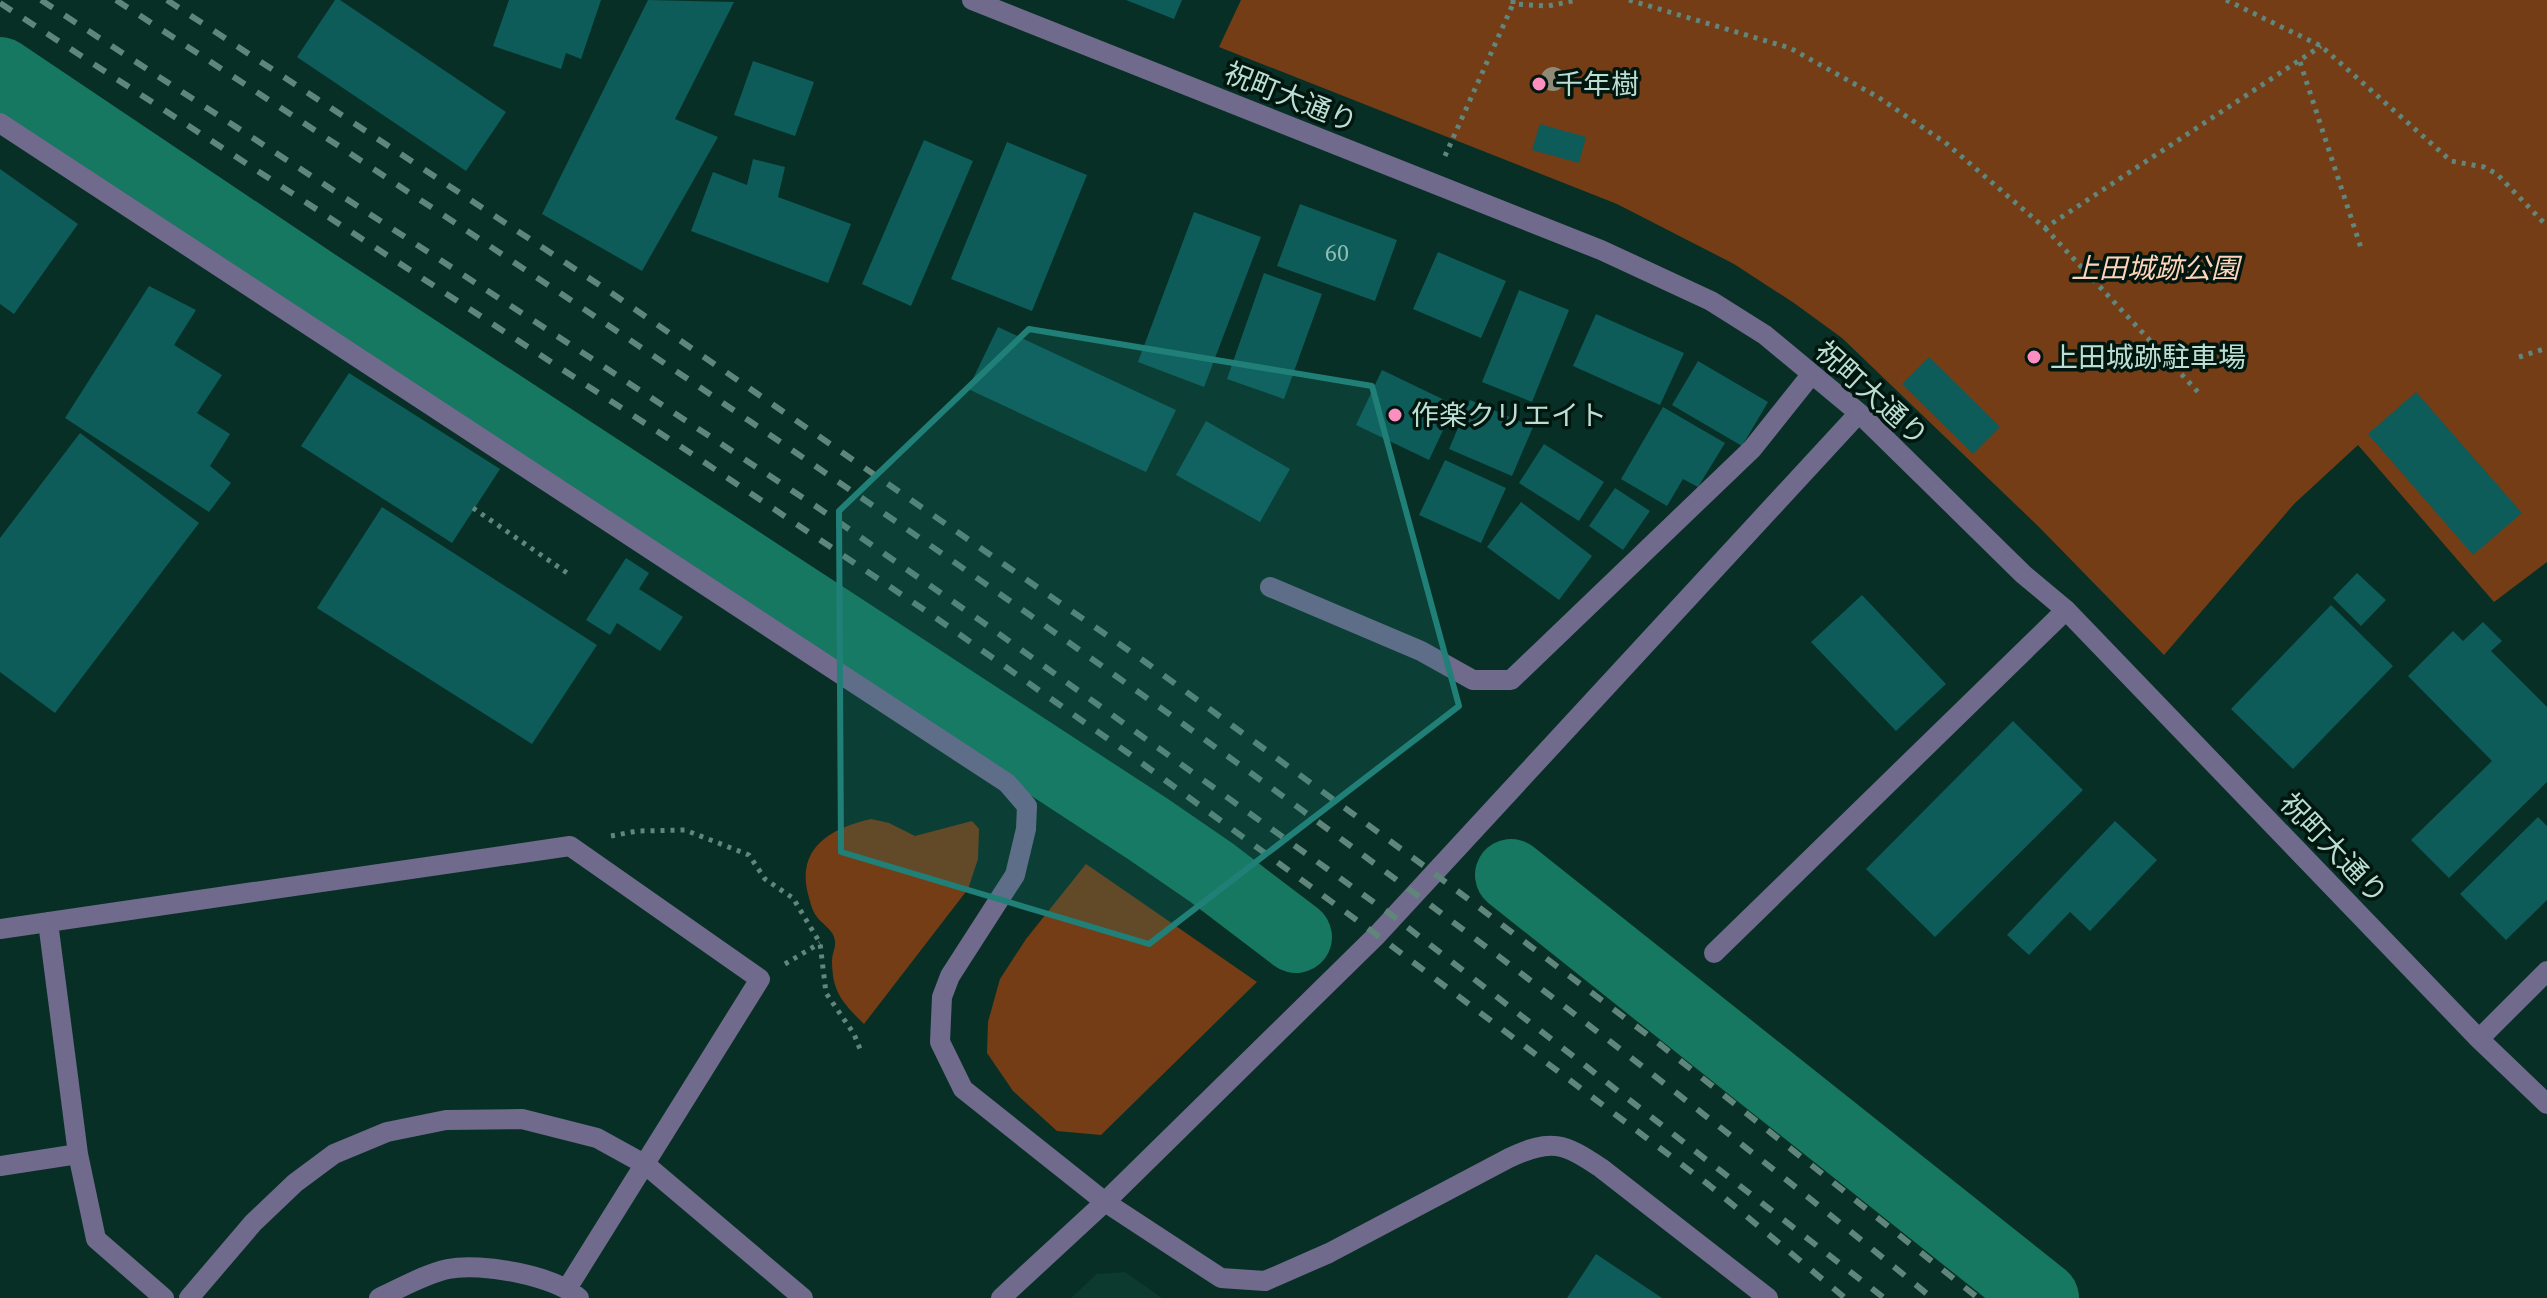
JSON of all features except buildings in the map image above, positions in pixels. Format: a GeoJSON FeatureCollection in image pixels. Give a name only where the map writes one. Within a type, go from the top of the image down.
{"type":"FeatureCollection","features":[{"type":"Feature","properties":{"kind":"street","name":"祝町大通り"},"geometry":{"type":"LineString","coordinates":[[972,0],[1629,262],[1711,301],[1765,335],[1859,413],[2023,574],[2066,610],[2479,1039],[2547,1104]]}},
{"type":"Feature","properties":{"kind":"street"},"geometry":{"type":"LineString","coordinates":[[0,123],[1007,783],[1027,806],[1026,829],[1015,875],[950,976],[939,1015],[940,1042],[963,1089],[1105,1202],[1221,1278],[1245,1290],[1329,1253],[1509,1158],[1531,1148],[1554,1144],[1578,1152],[1601,1168],[1768,1298]]}},
{"type":"Feature","properties":{"kind":"street"},"geometry":{"type":"LineString","coordinates":[[1270,587],[1421,651],[1473,680],[1511,680],[1752,449],[1811,375]]}},
{"type":"Feature","properties":{"kind":"street"},"geometry":{"type":"LineString","coordinates":[[1001,1298],[1105,1202],[1377,935],[1859,413]]}},
{"type":"Feature","properties":{"kind":"street"},"geometry":{"type":"LineString","coordinates":[[1714,953],[2066,610]]}},
{"type":"Feature","properties":{"kind":"street"},"geometry":{"type":"LineString","coordinates":[[0,929],[570,846],[760,979],[646,1165],[574,1293],[480,1268],[448,1269],[379,1298]]}},
{"type":"Feature","properties":{"kind":"street"},"geometry":{"type":"LineString","coordinates":[[48,922],[78,1154],[96,1239],[164,1298]]}},
{"type":"Feature","properties":{"kind":"street"},"geometry":{"type":"LineString","coordinates":[[2479,1039],[2547,971]]}},
{"type":"Feature","properties":{"kind":"street"},"geometry":{"type":"LineString","coordinates":[[189,1298],[253,1223],[295,1183],[334,1154],[387,1132],[446,1120],[522,1119],[597,1138],[646,1165],[803,1298]]}},
{"type":"Feature","properties":{"kind":"street"},"geometry":{"type":"LineString","coordinates":[[0,1166],[78,1154]]}},
{"type":"Feature","properties":{"kind":"path"},"geometry":{"type":"LineString","coordinates":[[1433,183],[1513,2],[1548,6],[1578,0]]}},
{"type":"Feature","properties":{"kind":"path"},"geometry":{"type":"LineString","coordinates":[[1629,0],[1790,48],[1878,97],[1947,144],[2045,228],[2198,392]]}},
{"type":"Feature","properties":{"kind":"path"},"geometry":{"type":"LineString","coordinates":[[2226,0],[2321,46],[2451,161],[2484,167],[2497,174],[2547,226]]}},
{"type":"Feature","properties":{"kind":"path"},"geometry":{"type":"LineString","coordinates":[[2045,228],[2321,46]]}},
{"type":"Feature","properties":{"kind":"path"},"geometry":{"type":"LineString","coordinates":[[2300,61],[2362,251]]}},
{"type":"Feature","properties":{"kind":"path"},"geometry":{"type":"LineString","coordinates":[[2519,357],[2547,348]]}},
{"type":"Feature","properties":{"kind":"path"},"geometry":{"type":"LineString","coordinates":[[473,508],[570,575]]}},
{"type":"Feature","properties":{"kind":"path"},"geometry":{"type":"LineString","coordinates":[[570,846],[637,831],[685,830],[749,855],[765,879],[793,898],[820,943],[826,993],[854,1034],[860,1049]]}},
{"type":"Feature","properties":{"kind":"path"},"geometry":{"type":"LineString","coordinates":[[760,979],[820,943]]}},
{"type":"Feature","properties":{"kind":"highlighted area"},"geometry":{"type":"Polygon","coordinates":[[[1029,329],[1372,386],[1459,706],[1149,944],[841,852],[839,511],[1029,329]]]}},
{"type":"Feature","properties":{"kind":"shaded area"},"geometry":{"type":"Polygon","coordinates":[[[1125,1272],[1162,1298],[1071,1298],[1097,1274],[1125,1272]]]}},
{"type":"Feature","properties":{"kind":"green space","name":"上田城跡公園"},"geometry":{"type":"Polygon","coordinates":[[[1241,0],[2547,0],[2547,562],[2494,602],[2358,445],[2294,504],[2164,655],[2039,527],[1842,338],[1794,303],[1734,264],[1617,204],[1219,47],[1241,0]]]}},
{"type":"Feature","properties":{"kind":"green space"},"geometry":{"type":"Polygon","coordinates":[[[871,819],[889,823],[915,836],[972,821],[979,829],[978,859],[968,889],[864,1024],[844,1003],[836,989],[832,971],[834,937],[814,912],[806,878],[807,864],[820,842],[843,828],[871,819]]]}},
{"type":"Feature","properties":{"kind":"green space"},"geometry":{"type":"Polygon","coordinates":[[[1086,864],[1257,982],[1101,1135],[1057,1131],[1013,1091],[987,1053],[988,1022],[1000,979],[1026,939],[1086,864]]]}},
{"type":"Feature","properties":{"kind":"waterway"},"geometry":{"type":"LineString","coordinates":[[0,73],[322,289],[1148,829],[1296,937]]}},
{"type":"Feature","properties":{"kind":"waterway"},"geometry":{"type":"LineString","coordinates":[[1511,875],[2043,1298]]}},
{"type":"Feature","properties":{"kind":"railway"},"geometry":{"type":"LineString","coordinates":[[41,0],[817,507],[981,621],[1393,916],[1884,1298]]}},
{"type":"Feature","properties":{"kind":"railway"},"geometry":{"type":"LineString","coordinates":[[116,0],[350,153],[813,465],[1269,786],[1493,952],[1714,1123],[1932,1298]]}},
{"type":"Feature","properties":{"kind":"railway"},"geometry":{"type":"LineString","coordinates":[[167,0],[610,292],[1144,661],[1431,871],[1662,1046],[1978,1298]]}},
{"type":"Feature","properties":{"kind":"railway"},"geometry":{"type":"LineString","coordinates":[[0,3],[686,450],[929,613],[1128,753],[1377,935],[1709,1185],[1845,1298]]}},
{"type":"Feature","properties":{"kind":"place","name":"千年樹"},"geometry":{"type":"Point","coordinates":[1539,84]}},
{"type":"Feature","properties":{"kind":"place","name":"上田城跡駐車場"},"geometry":{"type":"Point","coordinates":[2034,357]}},
{"type":"Feature","properties":{"kind":"place","name":"作楽クリエイト"},"geometry":{"type":"Point","coordinates":[1395,415]}}]}
